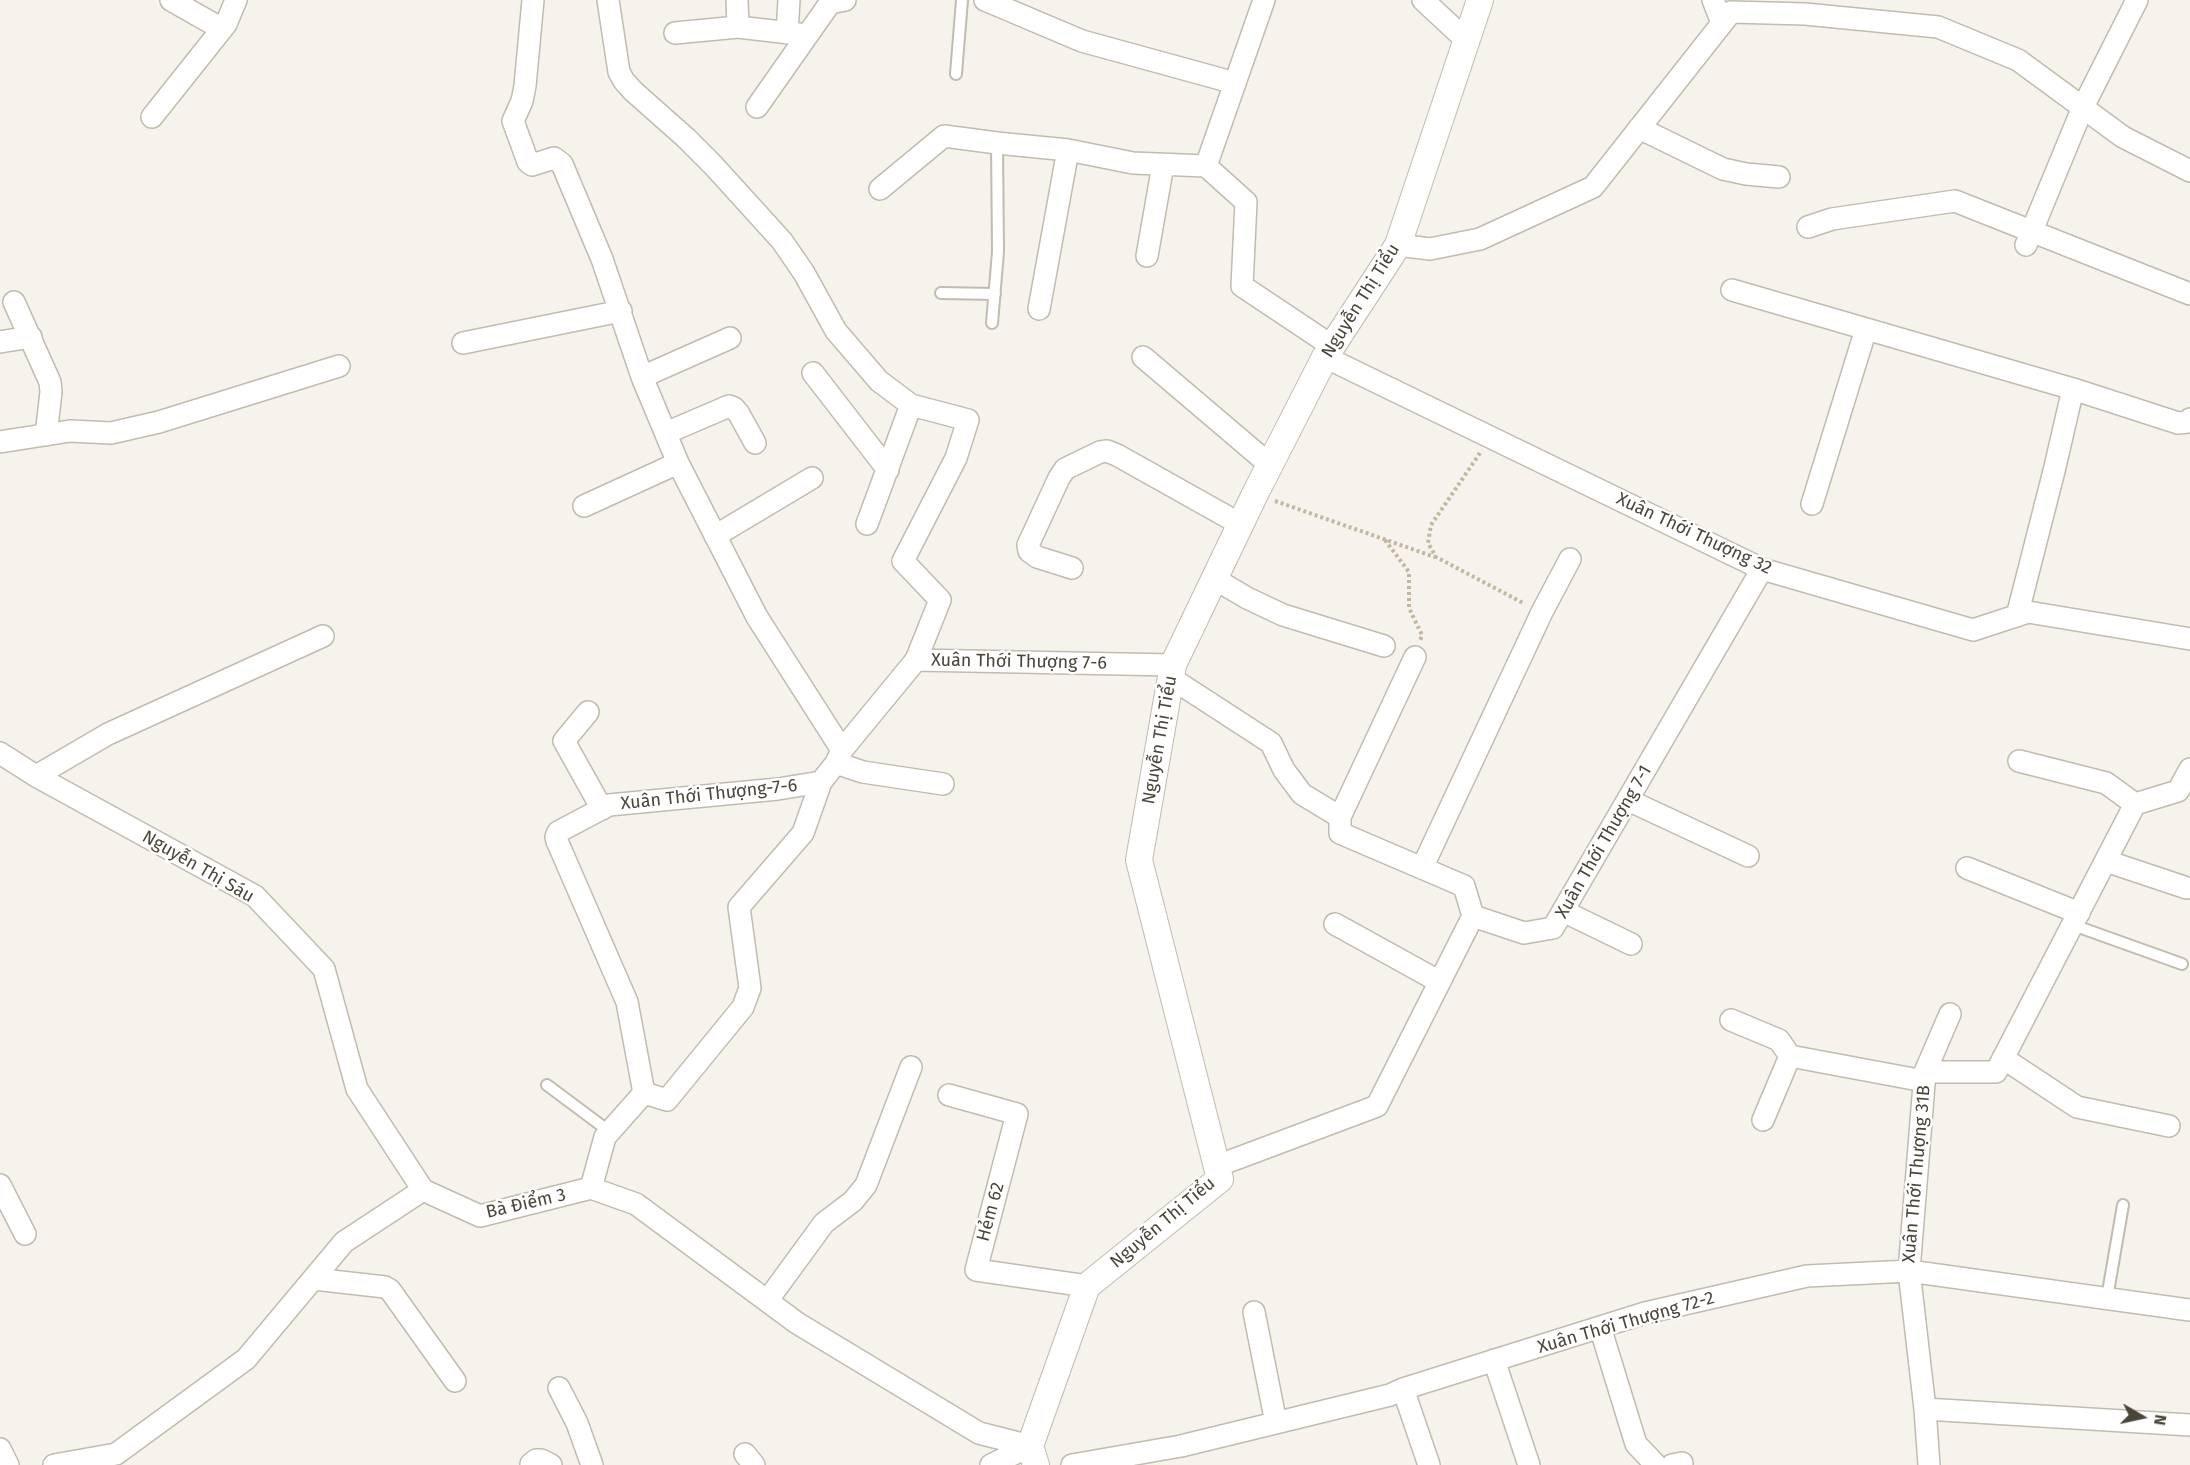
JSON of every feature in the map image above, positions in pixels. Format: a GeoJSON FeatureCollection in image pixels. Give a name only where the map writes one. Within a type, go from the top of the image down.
{"type":"FeatureCollection","features":[{"type":"Feature","properties":{"kind":"street"},"geometry":{"type":"LineString","coordinates":[[171,0],[222,29]]}},
{"type":"Feature","properties":{"kind":"street"},"geometry":{"type":"LineString","coordinates":[[152,117],[222,29],[236,0]]}},
{"type":"Feature","properties":{"kind":"street"},"geometry":{"type":"LineString","coordinates":[[533,0],[525,86],[522,101],[514,116],[515,129],[529,164],[554,158],[562,164],[602,259],[642,376],[678,463],[757,617],[839,756],[864,772],[943,784]]}},
{"type":"Feature","properties":{"kind":"street"},"geometry":{"type":"LineString","coordinates":[[608,0],[619,72],[624,81],[713,165],[782,241],[804,273],[836,331],[879,381],[911,405],[968,420],[956,458],[903,561],[940,600],[916,660]]}},
{"type":"Feature","properties":{"kind":"street"},"geometry":{"type":"LineString","coordinates":[[736,0],[738,27]]}},
{"type":"Feature","properties":{"kind":"street"},"geometry":{"type":"LineString","coordinates":[[789,0],[797,34]]}},
{"type":"Feature","properties":{"kind":"street"},"geometry":{"type":"LineString","coordinates":[[757,107],[797,34],[830,3],[845,0]]}},
{"type":"Feature","properties":{"kind":"street"},"geometry":{"type":"LineString","coordinates":[[985,0],[1082,41],[1235,83]]}},
{"type":"Feature","properties":{"kind":"street"},"geometry":{"type":"LineString","coordinates":[[880,189],[944,136],[1068,150],[1133,163],[1206,166],[1264,0]]}},
{"type":"Feature","properties":{"kind":"street"},"geometry":{"type":"LineString","coordinates":[[1423,0],[1466,40]]}},
{"type":"Feature","properties":{"kind":"street","name":"Nguyễn Thị Tiểu"},"geometry":{"type":"LineString","coordinates":[[1087,1286],[1220,1179],[1139,860],[1172,671],[1240,524],[1329,351],[1398,245],[1480,0]]}},
{"type":"Feature","properties":{"kind":"street"},"geometry":{"type":"LineString","coordinates":[[1713,0],[1722,23]]}},
{"type":"Feature","properties":{"kind":"street"},"geometry":{"type":"LineString","coordinates":[[2029,238],[2083,107],[2137,0]]}},
{"type":"Feature","properties":{"kind":"street"},"geometry":{"type":"LineString","coordinates":[[1398,245],[1430,249],[1480,239],[1593,186],[1731,12],[1805,14],[1840,9],[1938,27],[2018,60],[2123,136],[2190,171]]}},
{"type":"Feature","properties":{"kind":"street"},"geometry":{"type":"LineString","coordinates":[[675,33],[738,27],[797,34]]}},
{"type":"Feature","properties":{"kind":"street"},"geometry":{"type":"LineString","coordinates":[[1639,128],[1723,169],[1779,177]]}},
{"type":"Feature","properties":{"kind":"street"},"geometry":{"type":"LineString","coordinates":[[1039,309],[1068,150]]}},
{"type":"Feature","properties":{"kind":"street"},"geometry":{"type":"LineString","coordinates":[[1147,256],[1163,165]]}},
{"type":"Feature","properties":{"kind":"street","name":"Xuân Thới Thượng 32"},"geometry":{"type":"LineString","coordinates":[[1206,166],[1246,202],[1242,286],[1329,351],[1491,437],[1762,569],[1973,630],[2028,612],[2190,639]]}},
{"type":"Feature","properties":{"kind":"street"},"geometry":{"type":"LineString","coordinates":[[1808,227],[1832,219],[1955,201],[2029,238],[2190,294]]}},
{"type":"Feature","properties":{"kind":"street"},"geometry":{"type":"LineString","coordinates":[[1732,290],[2073,389],[2178,423],[2188,422],[2190,418]]}},
{"type":"Feature","properties":{"kind":"street"},"geometry":{"type":"LineString","coordinates":[[14,302],[50,382],[46,435]]}},
{"type":"Feature","properties":{"kind":"street"},"geometry":{"type":"LineString","coordinates":[[463,343],[621,311]]}},
{"type":"Feature","properties":{"kind":"street"},"geometry":{"type":"LineString","coordinates":[[1812,504],[1866,329]]}},
{"type":"Feature","properties":{"kind":"street"},"geometry":{"type":"LineString","coordinates":[[0,342],[31,337]]}},
{"type":"Feature","properties":{"kind":"street"},"geometry":{"type":"LineString","coordinates":[[642,376],[730,338]]}},
{"type":"Feature","properties":{"kind":"street"},"geometry":{"type":"LineString","coordinates":[[1143,357],[1270,465]]}},
{"type":"Feature","properties":{"kind":"street"},"geometry":{"type":"LineString","coordinates":[[0,442],[70,431],[111,433],[159,422],[339,366]]}},
{"type":"Feature","properties":{"kind":"street"},"geometry":{"type":"LineString","coordinates":[[813,374],[888,470]]}},
{"type":"Feature","properties":{"kind":"street"},"geometry":{"type":"LineString","coordinates":[[2016,616],[2073,389]]}},
{"type":"Feature","properties":{"kind":"street"},"geometry":{"type":"LineString","coordinates":[[867,525],[911,405]]}},
{"type":"Feature","properties":{"kind":"street"},"geometry":{"type":"LineString","coordinates":[[666,433],[729,406],[740,414],[754,442]]}},
{"type":"Feature","properties":{"kind":"street"},"geometry":{"type":"LineString","coordinates":[[1072,568],[1037,557],[1029,551],[1028,545],[1065,469],[1100,452],[1117,455],[1240,524]]}},
{"type":"Feature","properties":{"kind":"street"},"geometry":{"type":"LineString","coordinates":[[584,506],[678,463]]}},
{"type":"Feature","properties":{"kind":"street"},"geometry":{"type":"LineString","coordinates":[[715,536],[812,478]]}},
{"type":"Feature","properties":{"kind":"street"},"geometry":{"type":"LineString","coordinates":[[1422,868],[1542,612],[1570,559]]}},
{"type":"Feature","properties":{"kind":"street","name":"Xuân Thới Thượng 7-1"},"geometry":{"type":"LineString","coordinates":[[1473,916],[1524,933],[1553,928],[1762,569]]}},
{"type":"Feature","properties":{"kind":"street"},"geometry":{"type":"LineString","coordinates":[[1215,579],[1247,598],[1283,615],[1384,646]]}},
{"type":"Feature","properties":{"kind":"street"},"geometry":{"type":"LineString","coordinates":[[36,776],[108,734],[323,636]]}},
{"type":"Feature","properties":{"kind":"street"},"geometry":{"type":"LineString","coordinates":[[1216,1166],[1377,1106],[1473,916],[1464,886],[1340,833],[1340,817],[1415,657]]}},
{"type":"Feature","properties":{"kind":"street","name":"Xuân Thới Thượng 7-6"},"geometry":{"type":"LineString","coordinates":[[644,1094],[667,1100],[743,1007],[750,988],[739,907],[803,833],[821,782],[916,660],[1172,671]]}},
{"type":"Feature","properties":{"kind":"street"},"geometry":{"type":"LineString","coordinates":[[1172,671],[1271,743],[1284,770],[1302,794],[1340,817]]}},
{"type":"Feature","properties":{"kind":"street"},"geometry":{"type":"LineString","coordinates":[[588,712],[564,741],[602,809]]}},
{"type":"Feature","properties":{"kind":"street","name":"Nguyễn Thị Sáu"},"geometry":{"type":"LineString","coordinates":[[0,753],[36,776],[255,896],[324,969],[357,1089],[423,1190]]}},
{"type":"Feature","properties":{"kind":"street"},"geometry":{"type":"LineString","coordinates":[[2019,761],[2106,783],[2135,804],[2178,791],[2189,775]]}},
{"type":"Feature","properties":{"kind":"street","name":"Xuân Thới Thượng-7-6"},"geometry":{"type":"LineString","coordinates":[[644,1094],[627,1002],[556,837],[560,829],[609,805],[778,789],[821,782]]}},
{"type":"Feature","properties":{"kind":"street"},"geometry":{"type":"LineString","coordinates":[[1628,800],[1748,856]]}},
{"type":"Feature","properties":{"kind":"street","name":"Xuân Thới Thượng 31B"},"geometry":{"type":"LineString","coordinates":[[1929,1465],[1910,1271],[1925,1077],[1996,1072],[2135,804]]}},
{"type":"Feature","properties":{"kind":"street"},"geometry":{"type":"LineString","coordinates":[[2106,861],[2187,888]]}},
{"type":"Feature","properties":{"kind":"street"},"geometry":{"type":"LineString","coordinates":[[1967,868],[2076,919]]}},
{"type":"Feature","properties":{"kind":"street"},"geometry":{"type":"LineString","coordinates":[[1563,911],[1631,944]]}},
{"type":"Feature","properties":{"kind":"street"},"geometry":{"type":"LineString","coordinates":[[1335,924],[1440,982]]}},
{"type":"Feature","properties":{"kind":"street"},"geometry":{"type":"LineString","coordinates":[[1731,1020],[1779,1040],[1790,1056],[1925,1077],[1950,1014]]}},
{"type":"Feature","properties":{"kind":"street"},"geometry":{"type":"LineString","coordinates":[[1763,1120],[1790,1056]]}},
{"type":"Feature","properties":{"kind":"street"},"geometry":{"type":"LineString","coordinates":[[2003,1058],[2077,1107],[2169,1126]]}},
{"type":"Feature","properties":{"kind":"street"},"geometry":{"type":"LineString","coordinates":[[767,1301],[824,1223],[853,1201],[866,1185],[911,1067]]}},
{"type":"Feature","properties":{"kind":"street"},"geometry":{"type":"LineString","coordinates":[[591,1188],[605,1137],[644,1094]]}},
{"type":"Feature","properties":{"kind":"street","name":"Hẻm 62"},"geometry":{"type":"LineString","coordinates":[[949,1095],[1017,1114],[976,1270],[1087,1286]]}},
{"type":"Feature","properties":{"kind":"street"},"geometry":{"type":"LineString","coordinates":[[0,1185],[24,1234]]}},
{"type":"Feature","properties":{"kind":"street","name":"Bà Điểm 3"},"geometry":{"type":"LineString","coordinates":[[423,1190],[480,1216],[591,1188],[636,1204],[797,1323],[979,1433],[1033,1456]]}},
{"type":"Feature","properties":{"kind":"street"},"geometry":{"type":"LineString","coordinates":[[54,1465],[117,1460],[246,1359],[344,1242],[423,1190]]}},
{"type":"Feature","properties":{"kind":"street","name":"Xuân Thới Thượng 72-2"},"geometry":{"type":"LineString","coordinates":[[1072,1465],[1181,1446],[1390,1395],[1645,1313],[1807,1276],[1910,1271],[2190,1310]]}},
{"type":"Feature","properties":{"kind":"street"},"geometry":{"type":"LineString","coordinates":[[314,1279],[385,1287],[390,1290],[455,1381]]}},
{"type":"Feature","properties":{"kind":"street"},"geometry":{"type":"LineString","coordinates":[[991,1465],[1033,1456],[1087,1286]]}},
{"type":"Feature","properties":{"kind":"street"},"geometry":{"type":"LineString","coordinates":[[1254,1312],[1276,1423]]}},
{"type":"Feature","properties":{"kind":"street"},"geometry":{"type":"LineString","coordinates":[[1600,1327],[1636,1444],[1656,1465]]}},
{"type":"Feature","properties":{"kind":"street"},"geometry":{"type":"LineString","coordinates":[[1494,1360],[1529,1465]]}},
{"type":"Feature","properties":{"kind":"street"},"geometry":{"type":"LineString","coordinates":[[559,1388],[577,1424],[592,1465]]}},
{"type":"Feature","properties":{"kind":"street"},"geometry":{"type":"LineString","coordinates":[[1403,1389],[1428,1465]]}},
{"type":"Feature","properties":{"kind":"street"},"geometry":{"type":"LineString","coordinates":[[1925,1408],[2190,1425]]}},
{"type":"Feature","properties":{"kind":"street"},"geometry":{"type":"LineString","coordinates":[[0,1449],[8,1465]]}},
{"type":"Feature","properties":{"kind":"lane"},"geometry":{"type":"LineString","coordinates":[[956,74],[962,0]]}},
{"type":"Feature","properties":{"kind":"lane"},"geometry":{"type":"LineString","coordinates":[[992,323],[998,252],[997,143]]}},
{"type":"Feature","properties":{"kind":"lane"},"geometry":{"type":"LineString","coordinates":[[941,292],[995,294]]}},
{"type":"Feature","properties":{"kind":"lane"},"geometry":{"type":"LineString","coordinates":[[2076,919],[2182,964]]}},
{"type":"Feature","properties":{"kind":"lane"},"geometry":{"type":"LineString","coordinates":[[548,1085],[610,1132]]}},
{"type":"Feature","properties":{"kind":"lane"},"geometry":{"type":"LineString","coordinates":[[2107,1299],[2123,1205]]}},
{"type":"Feature","properties":{"kind":"path"},"geometry":{"type":"LineString","coordinates":[[1436,557],[1428,543],[1431,525],[1491,437]]}},
{"type":"Feature","properties":{"kind":"path"},"geometry":{"type":"LineString","coordinates":[[1255,494],[1436,557],[1542,612]]}},
{"type":"Feature","properties":{"kind":"path"},"geometry":{"type":"LineString","coordinates":[[1385,539],[1409,572],[1409,608],[1422,635],[1415,657]]}}]}
